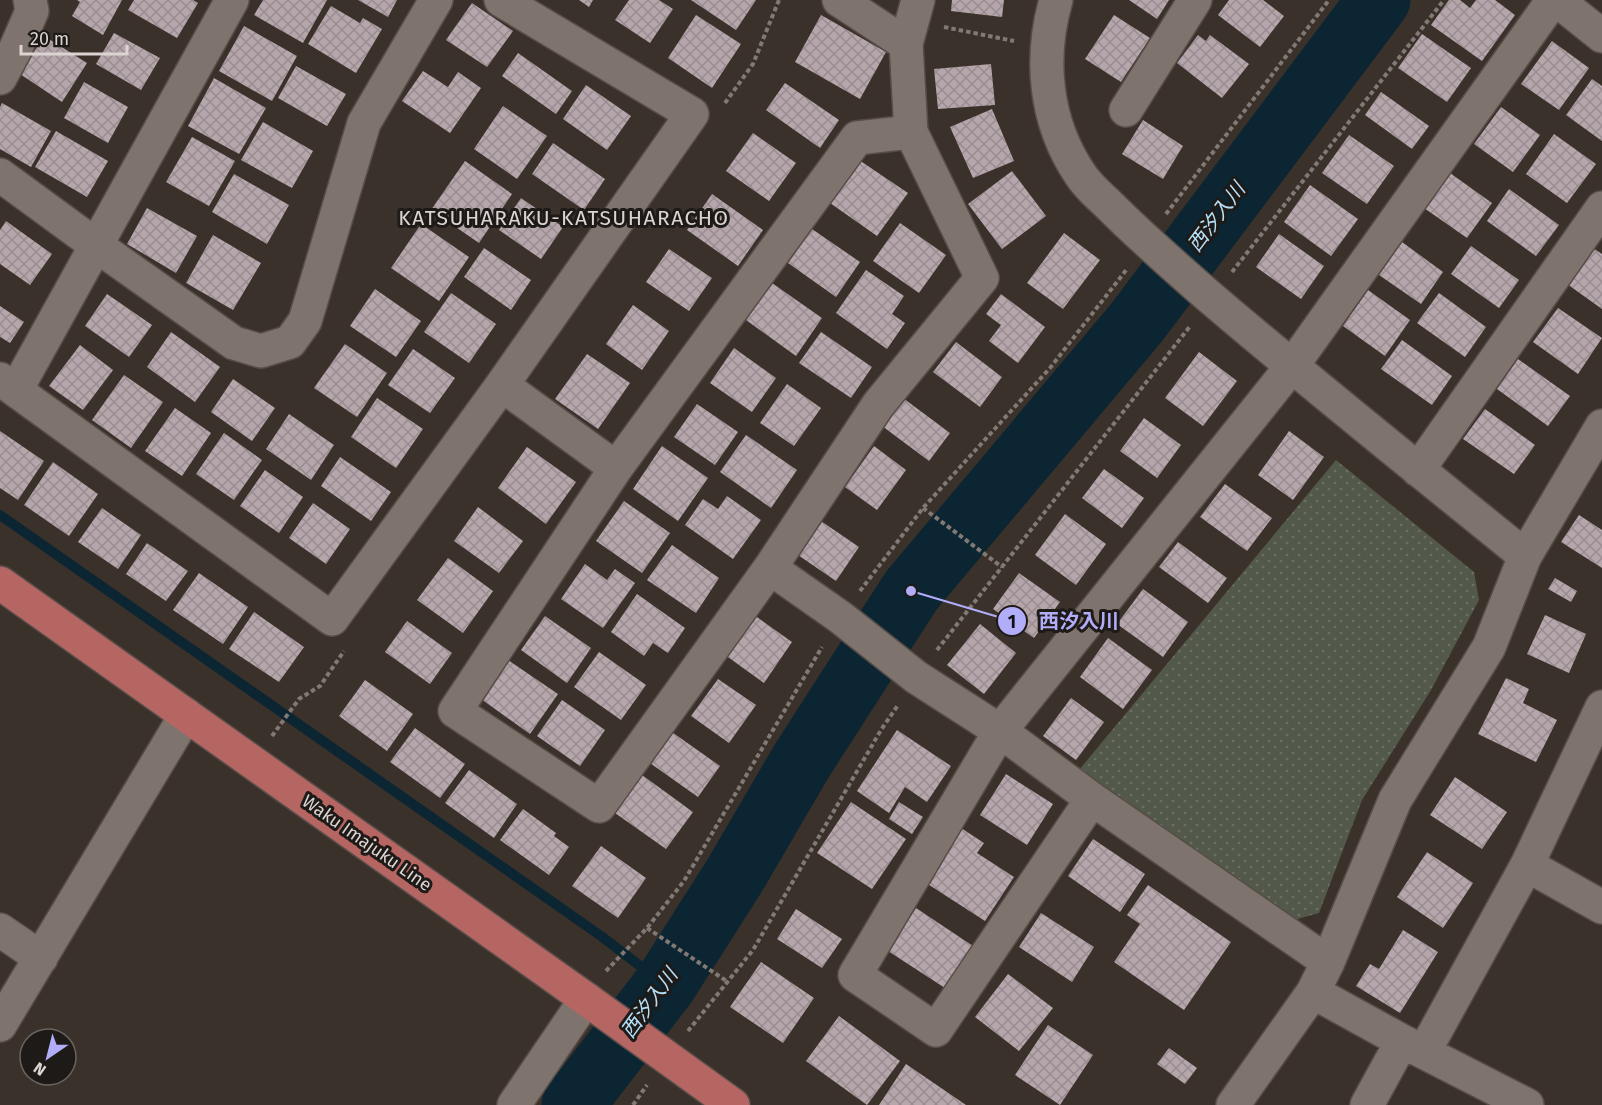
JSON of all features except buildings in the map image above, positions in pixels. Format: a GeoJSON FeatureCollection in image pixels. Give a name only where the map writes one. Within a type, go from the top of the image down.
{"type":"FeatureCollection","features":[{"type":"Feature","properties":{"kind":"main road","name":"Waku Imajuku Line"},"geometry":{"type":"LineString","coordinates":[[0,583],[733,1105]]}},
{"type":"Feature","properties":{"kind":"street"},"geometry":{"type":"LineString","coordinates":[[0,78],[32,11],[30,0]]}},
{"type":"Feature","properties":{"kind":"street"},"geometry":{"type":"LineString","coordinates":[[232,0],[97,246],[8,385],[332,619],[502,385],[692,114],[501,0]]}},
{"type":"Feature","properties":{"kind":"street"},"geometry":{"type":"LineString","coordinates":[[0,175],[234,343],[261,351],[290,342],[305,321],[364,123],[436,0]]}},
{"type":"Feature","properties":{"kind":"street"},"geometry":{"type":"LineString","coordinates":[[839,0],[912,22],[910,132],[982,278],[878,405],[770,568],[599,806],[455,711],[616,468],[857,138],[910,132]]}},
{"type":"Feature","properties":{"kind":"street"},"geometry":{"type":"LineString","coordinates":[[1056,0],[1047,47],[1047,88],[1056,127],[1081,177],[1148,243],[1212,298],[1525,556]]}},
{"type":"Feature","properties":{"kind":"street"},"geometry":{"type":"LineString","coordinates":[[1126,110],[1196,0]]}},
{"type":"Feature","properties":{"kind":"street"},"geometry":{"type":"LineString","coordinates":[[1092,799],[936,1030],[855,975],[1000,731],[1292,366],[1552,0]]}},
{"type":"Feature","properties":{"kind":"street"},"geometry":{"type":"LineString","coordinates":[[1557,0],[1602,36]]}},
{"type":"Feature","properties":{"kind":"street"},"geometry":{"type":"LineString","coordinates":[[1418,470],[1602,208]]}},
{"type":"Feature","properties":{"kind":"street"},"geometry":{"type":"LineString","coordinates":[[502,385],[616,468]]}},
{"type":"Feature","properties":{"kind":"street"},"geometry":{"type":"LineString","coordinates":[[1233,1105],[1313,992],[1328,963],[1395,800],[1488,647],[1525,556],[1602,426]]}},
{"type":"Feature","properties":{"kind":"street"},"geometry":{"type":"LineString","coordinates":[[770,568],[840,617],[916,677],[1000,731],[1092,799],[1328,963]]}},
{"type":"Feature","properties":{"kind":"street"},"geometry":{"type":"LineString","coordinates":[[1367,1105],[1413,1047],[1527,864],[1602,707]]}},
{"type":"Feature","properties":{"kind":"street"},"geometry":{"type":"LineString","coordinates":[[0,1025],[186,714]]}},
{"type":"Feature","properties":{"kind":"street"},"geometry":{"type":"LineString","coordinates":[[1527,864],[1602,907]]}},
{"type":"Feature","properties":{"kind":"street"},"geometry":{"type":"LineString","coordinates":[[0,930],[41,958]]}},
{"type":"Feature","properties":{"kind":"street"},"geometry":{"type":"LineString","coordinates":[[1313,992],[1413,1047],[1527,1105]]}},
{"type":"Feature","properties":{"kind":"street"},"geometry":{"type":"LineString","coordinates":[[514,1105],[592,1003]]}},
{"type":"Feature","properties":{"kind":"path"},"geometry":{"type":"LineString","coordinates":[[592,1003],[606,971],[647,928],[684,881],[840,617],[923,508],[1050,368],[1148,243],[1165,217],[1329,0]]}},
{"type":"Feature","properties":{"kind":"path"},"geometry":{"type":"LineString","coordinates":[[660,1053],[728,982],[753,950],[881,730],[916,677],[1444,0]]}},
{"type":"Feature","properties":{"kind":"path"},"geometry":{"type":"LineString","coordinates":[[912,22],[1020,42]]}},
{"type":"Feature","properties":{"kind":"path"},"geometry":{"type":"LineString","coordinates":[[923,508],[1002,567]]}},
{"type":"Feature","properties":{"kind":"path"},"geometry":{"type":"LineString","coordinates":[[272,737],[299,699]]}},
{"type":"Feature","properties":{"kind":"path"},"geometry":{"type":"LineString","coordinates":[[647,928],[728,982]]}},
{"type":"Feature","properties":{"kind":"green space"},"geometry":{"type":"Polygon","coordinates":[[[1336,460],[1474,572],[1479,600],[1431,690],[1362,800],[1319,913],[1294,920],[1079,770],[1336,460]]]}},
{"type":"Feature","properties":{"kind":"waterway","name":"西汐入川"},"geometry":{"type":"LineString","coordinates":[[573,1105],[665,985],[735,875],[801,762],[911,591],[1137,322],[1379,0]]}},
{"type":"Feature","properties":{"kind":"waterway"},"geometry":{"type":"LineString","coordinates":[[0,515],[601,936],[665,985]]}},
{"type":"Feature","properties":{"kind":"place","name":"西汐入川"},"geometry":{"type":"Point","coordinates":[911,591]}},
{"type":"Feature","properties":{"kind":"district","name":"KATSUHARAKU-KATSUHARACHO"},"geometry":{"type":"Point","coordinates":[564,218]}}]}
